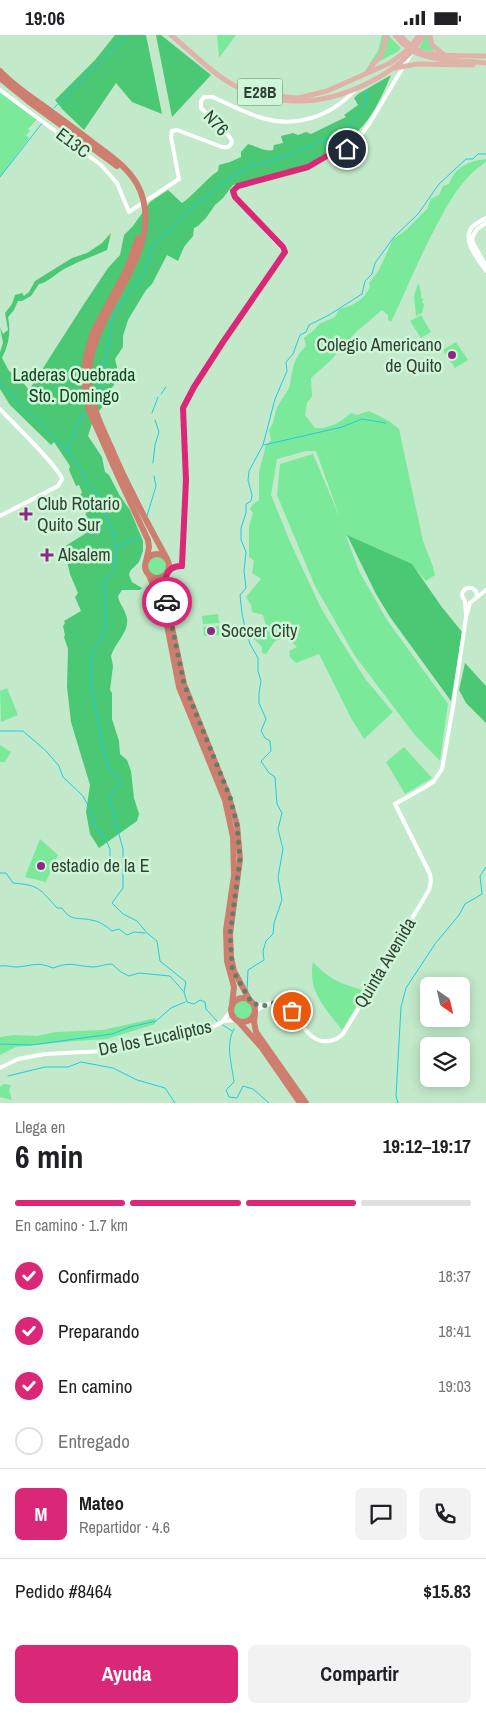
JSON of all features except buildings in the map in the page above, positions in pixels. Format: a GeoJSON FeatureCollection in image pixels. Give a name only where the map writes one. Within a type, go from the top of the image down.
{"type":"FeatureCollection","features":[{"type":"Feature","properties":{"kind":"highway"},"geometry":{"type":"LineString","coordinates":[[0,71],[19,88],[119,163],[134,179],[141,194],[144,220],[140,248],[95,343],[90,370],[90,403],[119,467],[167,560],[168,571],[165,582],[165,595],[184,684],[230,797],[237,825],[240,859],[230,934],[231,962],[238,980],[251,1001],[255,1013],[256,1032],[306,1103]]}},
{"type":"Feature","properties":{"kind":"highway"},"geometry":{"type":"LineString","coordinates":[[0,78],[28,101],[116,165],[131,181],[138,197],[141,219],[138,241],[127,269],[95,327],[88,349],[84,369],[90,403],[118,476],[148,540],[146,568],[166,620],[179,687],[225,800],[233,837],[234,876],[226,930],[227,961],[234,987],[231,1008],[237,1021],[252,1035],[300,1103]]}},
{"type":"Feature","properties":{"kind":"highway"},"geometry":{"type":"LineString","coordinates":[[146,562],[151,556],[158,554],[167,560]]}},
{"type":"Feature","properties":{"kind":"highway"},"geometry":{"type":"LineString","coordinates":[[149,575],[159,578],[168,571]]}},
{"type":"Feature","properties":{"kind":"highway"},"geometry":{"type":"LineString","coordinates":[[231,1008],[240,998],[251,1001]]}},
{"type":"Feature","properties":{"kind":"highway"},"geometry":{"type":"LineString","coordinates":[[237,1021],[243,1023],[250,1020],[255,1013]]}},
{"type":"Feature","properties":{"kind":"main road","name":"E28B"},"geometry":{"type":"LineString","coordinates":[[171,35],[230,82],[244,90],[263,96],[299,102],[328,97],[355,89],[392,69],[410,53],[424,35]]}},
{"type":"Feature","properties":{"kind":"main road","name":"E28B"},"geometry":{"type":"LineString","coordinates":[[176,35],[238,84],[276,95],[298,98],[342,86],[385,65],[412,46],[419,35]]}},
{"type":"Feature","properties":{"kind":"main road"},"geometry":{"type":"LineString","coordinates":[[355,89],[353,84],[378,60],[384,48],[387,35]]}},
{"type":"Feature","properties":{"kind":"main road"},"geometry":{"type":"LineString","coordinates":[[430,35],[431,44],[444,54]]}},
{"type":"Feature","properties":{"kind":"main road"},"geometry":{"type":"LineString","coordinates":[[397,36],[414,53],[486,64]]}},
{"type":"Feature","properties":{"kind":"main road"},"geometry":{"type":"LineString","coordinates":[[426,55],[486,56]]}},
{"type":"Feature","properties":{"kind":"main road"},"geometry":{"type":"LineString","coordinates":[[392,69],[423,63],[486,64]]}},
{"type":"Feature","properties":{"kind":"main road"},"geometry":{"type":"LineString","coordinates":[[342,86],[349,85],[348,91]]}},
{"type":"Feature","properties":{"kind":"street"},"geometry":{"type":"LineString","coordinates":[[182,565],[186,480],[183,408],[223,342],[285,252],[283,247],[235,197],[233,191],[238,186],[311,166],[332,153],[347,149],[361,135],[405,65],[410,53]]}},
{"type":"Feature","properties":{"kind":"street"},"geometry":{"type":"LineString","coordinates":[[392,69],[400,70],[398,76]]}},
{"type":"Feature","properties":{"kind":"street","name":"N76"},"geometry":{"type":"LineString","coordinates":[[131,210],[179,179],[171,137],[172,131],[177,130],[222,147],[231,145],[232,141],[229,136],[201,108],[201,101],[204,97],[212,97],[259,117],[299,121],[316,117],[332,109],[355,89]]}},
{"type":"Feature","properties":{"kind":"street","name":"E13C"},"geometry":{"type":"LineString","coordinates":[[0,90],[102,165],[121,189],[131,210]]}},
{"type":"Feature","properties":{"kind":"street"},"geometry":{"type":"LineString","coordinates":[[486,218],[474,225],[469,238],[470,247],[486,271]]}},
{"type":"Feature","properties":{"kind":"street"},"geometry":{"type":"LineString","coordinates":[[486,223],[477,229],[472,238],[486,266]]}},
{"type":"Feature","properties":{"kind":"street"},"geometry":{"type":"LineString","coordinates":[[0,409],[62,475],[62,479],[58,486],[0,516]]}},
{"type":"Feature","properties":{"kind":"street"},"geometry":{"type":"LineString","coordinates":[[167,560],[174,564],[182,565]]}},
{"type":"Feature","properties":{"kind":"street"},"geometry":{"type":"LineString","coordinates":[[168,571],[182,565]]}},
{"type":"Feature","properties":{"kind":"street"},"geometry":{"type":"LineString","coordinates":[[466,617],[465,601],[462,594],[465,589],[470,587],[476,591],[486,590]]}},
{"type":"Feature","properties":{"kind":"street"},"geometry":{"type":"LineString","coordinates":[[466,617],[470,603],[486,590]]}},
{"type":"Feature","properties":{"kind":"street"},"geometry":{"type":"LineString","coordinates":[[476,591],[477,596]]}},
{"type":"Feature","properties":{"kind":"street"},"geometry":{"type":"LineString","coordinates":[[465,601],[470,603]]}},
{"type":"Feature","properties":{"kind":"street","name":"Quinta Avenida"},"geometry":{"type":"LineString","coordinates":[[251,1001],[263,1006],[273,1003],[281,1004],[292,1011],[310,1035],[321,1041],[336,1039],[343,1034],[431,885],[430,874],[395,804],[434,781],[442,769],[466,617]]}},
{"type":"Feature","properties":{"kind":"street"},"geometry":{"type":"LineString","coordinates":[[255,1013],[263,1006]]}},
{"type":"Feature","properties":{"kind":"street","name":"De los Eucaliptos"},"geometry":{"type":"LineString","coordinates":[[222,1022],[231,1008]]}},
{"type":"Feature","properties":{"kind":"street","name":"De los Eucaliptos"},"geometry":{"type":"LineString","coordinates":[[0,1068],[18,1059],[48,1053],[108,1051],[147,1036],[210,1028],[228,1019],[237,1021]]}},
{"type":"Feature","properties":{"kind":"green space"},"geometry":{"type":"Polygon","coordinates":[[[115,35],[146,35],[162,114],[132,102],[116,83],[84,130],[55,100],[95,60],[115,35]]]}},
{"type":"Feature","properties":{"kind":"green space"},"geometry":{"type":"Polygon","coordinates":[[[156,35],[161,35],[211,75],[172,117],[156,35]]]}},
{"type":"Feature","properties":{"kind":"green space"},"geometry":{"type":"Polygon","coordinates":[[[217,35],[236,35],[219,58],[217,35]]]}},
{"type":"Feature","properties":{"kind":"green space"},"geometry":{"type":"Polygon","coordinates":[[[382,35],[388,35],[401,48],[367,68],[378,51],[382,35]]]}},
{"type":"Feature","properties":{"kind":"green space"},"geometry":{"type":"Polygon","coordinates":[[[426,35],[428,35],[429,43],[435,52],[419,49],[426,35]]]}},
{"type":"Feature","properties":{"kind":"green space","name":"Laderas Quebrada Sto. Domingo"},"geometry":{"type":"Polygon","coordinates":[[[391,75],[372,113],[362,127],[356,133],[352,132],[346,136],[336,149],[311,165],[233,185],[206,218],[194,228],[193,236],[184,247],[178,261],[167,255],[152,284],[146,290],[128,320],[123,336],[123,347],[115,359],[117,367],[114,385],[109,391],[104,405],[94,417],[88,436],[102,457],[105,472],[109,475],[130,510],[143,541],[143,551],[139,562],[130,571],[129,575],[132,582],[142,588],[140,590],[122,590],[118,596],[125,612],[127,626],[111,656],[113,666],[110,690],[112,693],[112,719],[119,741],[120,754],[127,760],[131,771],[134,798],[139,814],[137,821],[99,848],[90,834],[86,812],[90,785],[71,722],[67,687],[68,649],[63,626],[64,621],[81,611],[75,597],[78,593],[70,574],[64,549],[67,545],[91,530],[80,496],[82,492],[79,485],[76,486],[69,470],[70,466],[54,442],[51,445],[10,405],[0,389],[0,352],[3,343],[0,327],[3,334],[8,330],[5,313],[12,304],[15,295],[22,293],[24,296],[29,292],[35,281],[72,258],[87,253],[102,243],[111,233],[107,250],[71,265],[39,284],[31,296],[18,301],[8,317],[9,338],[2,358],[9,371],[21,380],[29,390],[108,268],[120,255],[124,235],[150,202],[168,190],[182,203],[218,171],[219,165],[241,157],[241,152],[248,144],[264,150],[273,150],[274,145],[283,143],[281,136],[293,133],[298,135],[306,132],[311,134],[346,117],[344,115],[358,105],[354,98],[358,94],[391,75]]]}},
{"type":"Feature","properties":{"kind":"green space"},"geometry":{"type":"Polygon","coordinates":[[[0,92],[37,119],[28,129],[30,131],[26,135],[29,138],[0,177],[0,92]]]}},
{"type":"Feature","properties":{"kind":"green space"},"geometry":{"type":"Polygon","coordinates":[[[486,159],[486,162],[467,178],[452,198],[423,252],[391,322],[388,320],[388,315],[382,310],[356,332],[330,361],[311,378],[312,396],[307,403],[305,415],[315,428],[324,428],[334,425],[351,413],[357,415],[369,411],[389,421],[399,429],[423,541],[435,575],[426,581],[411,564],[346,536],[359,571],[387,620],[448,704],[440,761],[414,734],[355,656],[315,586],[277,495],[280,464],[313,454],[340,518],[316,451],[306,451],[277,459],[271,495],[291,544],[321,608],[366,680],[393,712],[364,739],[351,718],[319,654],[296,663],[290,657],[289,651],[297,647],[286,637],[275,641],[266,654],[262,653],[262,647],[253,638],[267,629],[263,615],[252,612],[251,605],[246,597],[261,579],[252,573],[254,561],[249,557],[249,526],[253,513],[250,509],[259,500],[259,472],[265,447],[271,440],[269,430],[277,408],[289,388],[296,359],[306,346],[304,338],[319,324],[335,317],[339,309],[361,299],[368,292],[369,283],[379,270],[393,239],[405,231],[427,209],[431,199],[439,195],[443,186],[449,184],[459,169],[468,163],[486,159]]]}},
{"type":"Feature","properties":{"kind":"green space"},"geometry":{"type":"Polygon","coordinates":[[[418,284],[421,298],[424,299],[422,301],[424,305],[422,313],[416,316],[414,296],[418,284]]]}},
{"type":"Feature","properties":{"kind":"green space"},"geometry":{"type":"Polygon","coordinates":[[[421,315],[431,332],[421,338],[410,321],[421,315]]]}},
{"type":"Feature","properties":{"kind":"green space"},"geometry":{"type":"Polygon","coordinates":[[[456,342],[468,360],[455,368],[443,350],[456,342]]]}},
{"type":"Feature","properties":{"kind":"green space"},"geometry":{"type":"Polygon","coordinates":[[[347,535],[412,564],[441,606],[462,632],[451,701],[390,617],[376,594],[347,535]]]}},
{"type":"Feature","properties":{"kind":"green space"},"geometry":{"type":"Polygon","coordinates":[[[157,556],[164,559],[167,566],[164,573],[157,576],[150,573],[147,566],[150,559],[157,556]]]}},
{"type":"Feature","properties":{"kind":"green space","name":"Soccer City"},"geometry":{"type":"Polygon","coordinates":[[[218,614],[219,623],[203,624],[202,616],[218,614]]]}},
{"type":"Feature","properties":{"kind":"green space","name":"Soccer City"},"geometry":{"type":"Polygon","coordinates":[[[219,626],[219,635],[204,636],[203,627],[219,626]]]}},
{"type":"Feature","properties":{"kind":"green space"},"geometry":{"type":"Polygon","coordinates":[[[465,663],[486,686],[486,723],[466,703],[459,690],[465,663]]]}},
{"type":"Feature","properties":{"kind":"green space"},"geometry":{"type":"Polygon","coordinates":[[[7,688],[18,715],[1,722],[0,691],[7,688]]]}},
{"type":"Feature","properties":{"kind":"green space"},"geometry":{"type":"Polygon","coordinates":[[[0,745],[11,752],[5,762],[0,762],[0,745]]]}},
{"type":"Feature","properties":{"kind":"green space"},"geometry":{"type":"Polygon","coordinates":[[[404,747],[432,778],[405,794],[386,762],[404,747]]]}},
{"type":"Feature","properties":{"kind":"green space","name":"estadio de la E"},"geometry":{"type":"Polygon","coordinates":[[[40,839],[58,855],[46,882],[25,877],[40,839]]]}},
{"type":"Feature","properties":{"kind":"green space"},"geometry":{"type":"Polygon","coordinates":[[[313,962],[337,981],[366,991],[342,1030],[324,1007],[315,991],[312,972],[313,962]]]}},
{"type":"Feature","properties":{"kind":"green space"},"geometry":{"type":"Polygon","coordinates":[[[242,999],[250,1002],[253,1010],[250,1018],[242,1021],[234,1018],[231,1010],[234,1002],[242,999]]]}},
{"type":"Feature","properties":{"kind":"green space"},"geometry":{"type":"Polygon","coordinates":[[[156,1018],[155,1024],[107,1039],[16,1047],[0,1055],[0,1037],[15,1035],[37,1036],[56,1032],[103,1030],[156,1018]]]}},
{"type":"Feature","properties":{"kind":"green space"},"geometry":{"type":"Polygon","coordinates":[[[4,1084],[11,1085],[9,1090],[12,1100],[0,1097],[0,1087],[4,1084]]]}},
{"type":"Feature","properties":{"kind":"waterway"},"geometry":{"type":"LineString","coordinates":[[54,108],[127,35]]}},
{"type":"Feature","properties":{"kind":"waterway"},"geometry":{"type":"LineString","coordinates":[[94,396],[103,381],[104,365],[111,337],[111,322],[117,308],[144,274],[151,250],[163,235],[172,230],[178,219],[230,178],[248,168],[320,142],[347,128],[360,114],[367,101],[367,90]]}},
{"type":"Feature","properties":{"kind":"waterway"},"geometry":{"type":"LineString","coordinates":[[0,177],[43,122]]}},
{"type":"Feature","properties":{"kind":"waterway"},"geometry":{"type":"LineString","coordinates":[[247,990],[248,970],[264,960],[263,951],[266,941],[273,934],[274,923],[282,900],[278,877],[283,849],[278,829],[282,813],[277,804],[275,777],[269,773],[261,761],[271,751],[270,741],[265,738],[261,731],[266,719],[259,703],[261,681],[258,671],[258,658],[250,644],[245,627],[240,595],[246,588],[244,571],[246,552],[241,540],[241,528],[246,513],[246,504],[251,501],[252,495],[248,480],[249,471],[263,445],[275,399],[287,371],[286,362],[293,354],[300,335],[306,332],[309,325],[362,294],[365,281],[372,274],[375,263],[394,237],[418,214],[439,184],[466,159],[473,159],[478,154],[486,154]]}},
{"type":"Feature","properties":{"kind":"waterway"},"geometry":{"type":"LineString","coordinates":[[0,383],[67,450],[81,469],[87,484],[98,495],[112,530],[116,547],[114,572],[104,581],[105,626],[102,638],[92,650],[91,687],[107,765],[121,782],[109,798],[123,849],[123,888],[112,903],[123,914],[137,921],[157,941],[160,961],[186,982],[184,992],[187,1002],[194,1004],[200,1000],[205,1002],[206,1009],[217,1021]]}},
{"type":"Feature","properties":{"kind":"waterway"},"geometry":{"type":"LineString","coordinates":[[161,394],[166,387]]}},
{"type":"Feature","properties":{"kind":"waterway"},"geometry":{"type":"LineString","coordinates":[[152,413],[158,397]]}},
{"type":"Feature","properties":{"kind":"waterway"},"geometry":{"type":"LineString","coordinates":[[67,450],[84,412]]}},
{"type":"Feature","properties":{"kind":"waterway"},"geometry":{"type":"LineString","coordinates":[[264,445],[342,427],[362,419],[386,423]]}},
{"type":"Feature","properties":{"kind":"waterway"},"geometry":{"type":"LineString","coordinates":[[153,463],[159,432],[155,420]]}},
{"type":"Feature","properties":{"kind":"waterway"},"geometry":{"type":"LineString","coordinates":[[147,516],[156,486],[154,476]]}},
{"type":"Feature","properties":{"kind":"waterway"},"geometry":{"type":"LineString","coordinates":[[116,547],[141,536]]}},
{"type":"Feature","properties":{"kind":"waterway"},"geometry":{"type":"LineString","coordinates":[[0,731],[23,731],[46,751],[59,766],[63,777],[83,796],[93,815],[96,828],[105,838],[110,849],[110,857],[113,864],[123,871]]}},
{"type":"Feature","properties":{"kind":"waterway"},"geometry":{"type":"LineString","coordinates":[[398,1103],[396,1096],[401,1007],[406,988],[435,944],[459,915],[465,904],[482,894],[480,876],[486,867]]}},
{"type":"Feature","properties":{"kind":"waterway"},"geometry":{"type":"LineString","coordinates":[[0,873],[6,873],[13,883],[28,885],[38,889],[57,908],[62,908],[72,917],[97,921],[112,931],[119,929],[127,935],[134,932],[145,933]]}},
{"type":"Feature","properties":{"kind":"waterway"},"geometry":{"type":"LineString","coordinates":[[0,966],[17,967],[38,964],[53,968],[69,964],[93,967],[112,964],[129,976],[139,973],[170,976],[183,991]]}},
{"type":"Feature","properties":{"kind":"waterway"},"geometry":{"type":"LineString","coordinates":[[0,1044],[31,1045],[112,1034],[130,1027],[156,1021],[171,1008],[185,1002]]}},
{"type":"Feature","properties":{"kind":"waterway"},"geometry":{"type":"LineString","coordinates":[[223,1025],[232,1031]]}},
{"type":"Feature","properties":{"kind":"waterway"},"geometry":{"type":"LineString","coordinates":[[234,1029],[230,1041],[234,1082],[226,1090],[229,1097],[237,1098],[243,1086],[253,1089],[269,1103]]}},
{"type":"Feature","properties":{"kind":"waterway"},"geometry":{"type":"LineString","coordinates":[[8,1076],[45,1067],[68,1067],[81,1062],[113,1068],[137,1080],[165,1088],[175,1103]]}},
{"type":"Feature","properties":{"kind":"way so far"},"geometry":{"type":"LineString","coordinates":[[167,602],[184,684],[230,797],[237,825],[240,859],[230,934],[232,967],[252,1003],[263,1006],[273,1003],[281,1004],[292,1011]]}},
{"type":"Feature","properties":{"kind":"place","name":"Colegio Americano de Quito"},"geometry":{"type":"Point","coordinates":[452,355]}},
{"type":"Feature","properties":{"kind":"place","name":"Club Rotario Quito Sur"},"geometry":{"type":"Point","coordinates":[26,514]}},
{"type":"Feature","properties":{"kind":"place","name":"Alsalem"},"geometry":{"type":"Point","coordinates":[47,555]}},
{"type":"Feature","properties":{"kind":"place","name":"Soccer City"},"geometry":{"type":"Point","coordinates":[211,631]}},
{"type":"Feature","properties":{"kind":"place","name":"estadio de la E"},"geometry":{"type":"Point","coordinates":[41,866]}},
{"type":"Feature","properties":{"kind":"route"},"geometry":{"type":"LineString","coordinates":[[167,602],[164,590],[167,573],[173,567],[182,566],[186,480],[183,408],[223,342],[285,252],[283,247],[235,197],[233,191],[238,186],[311,166],[336,151],[347,149]]}}]}
